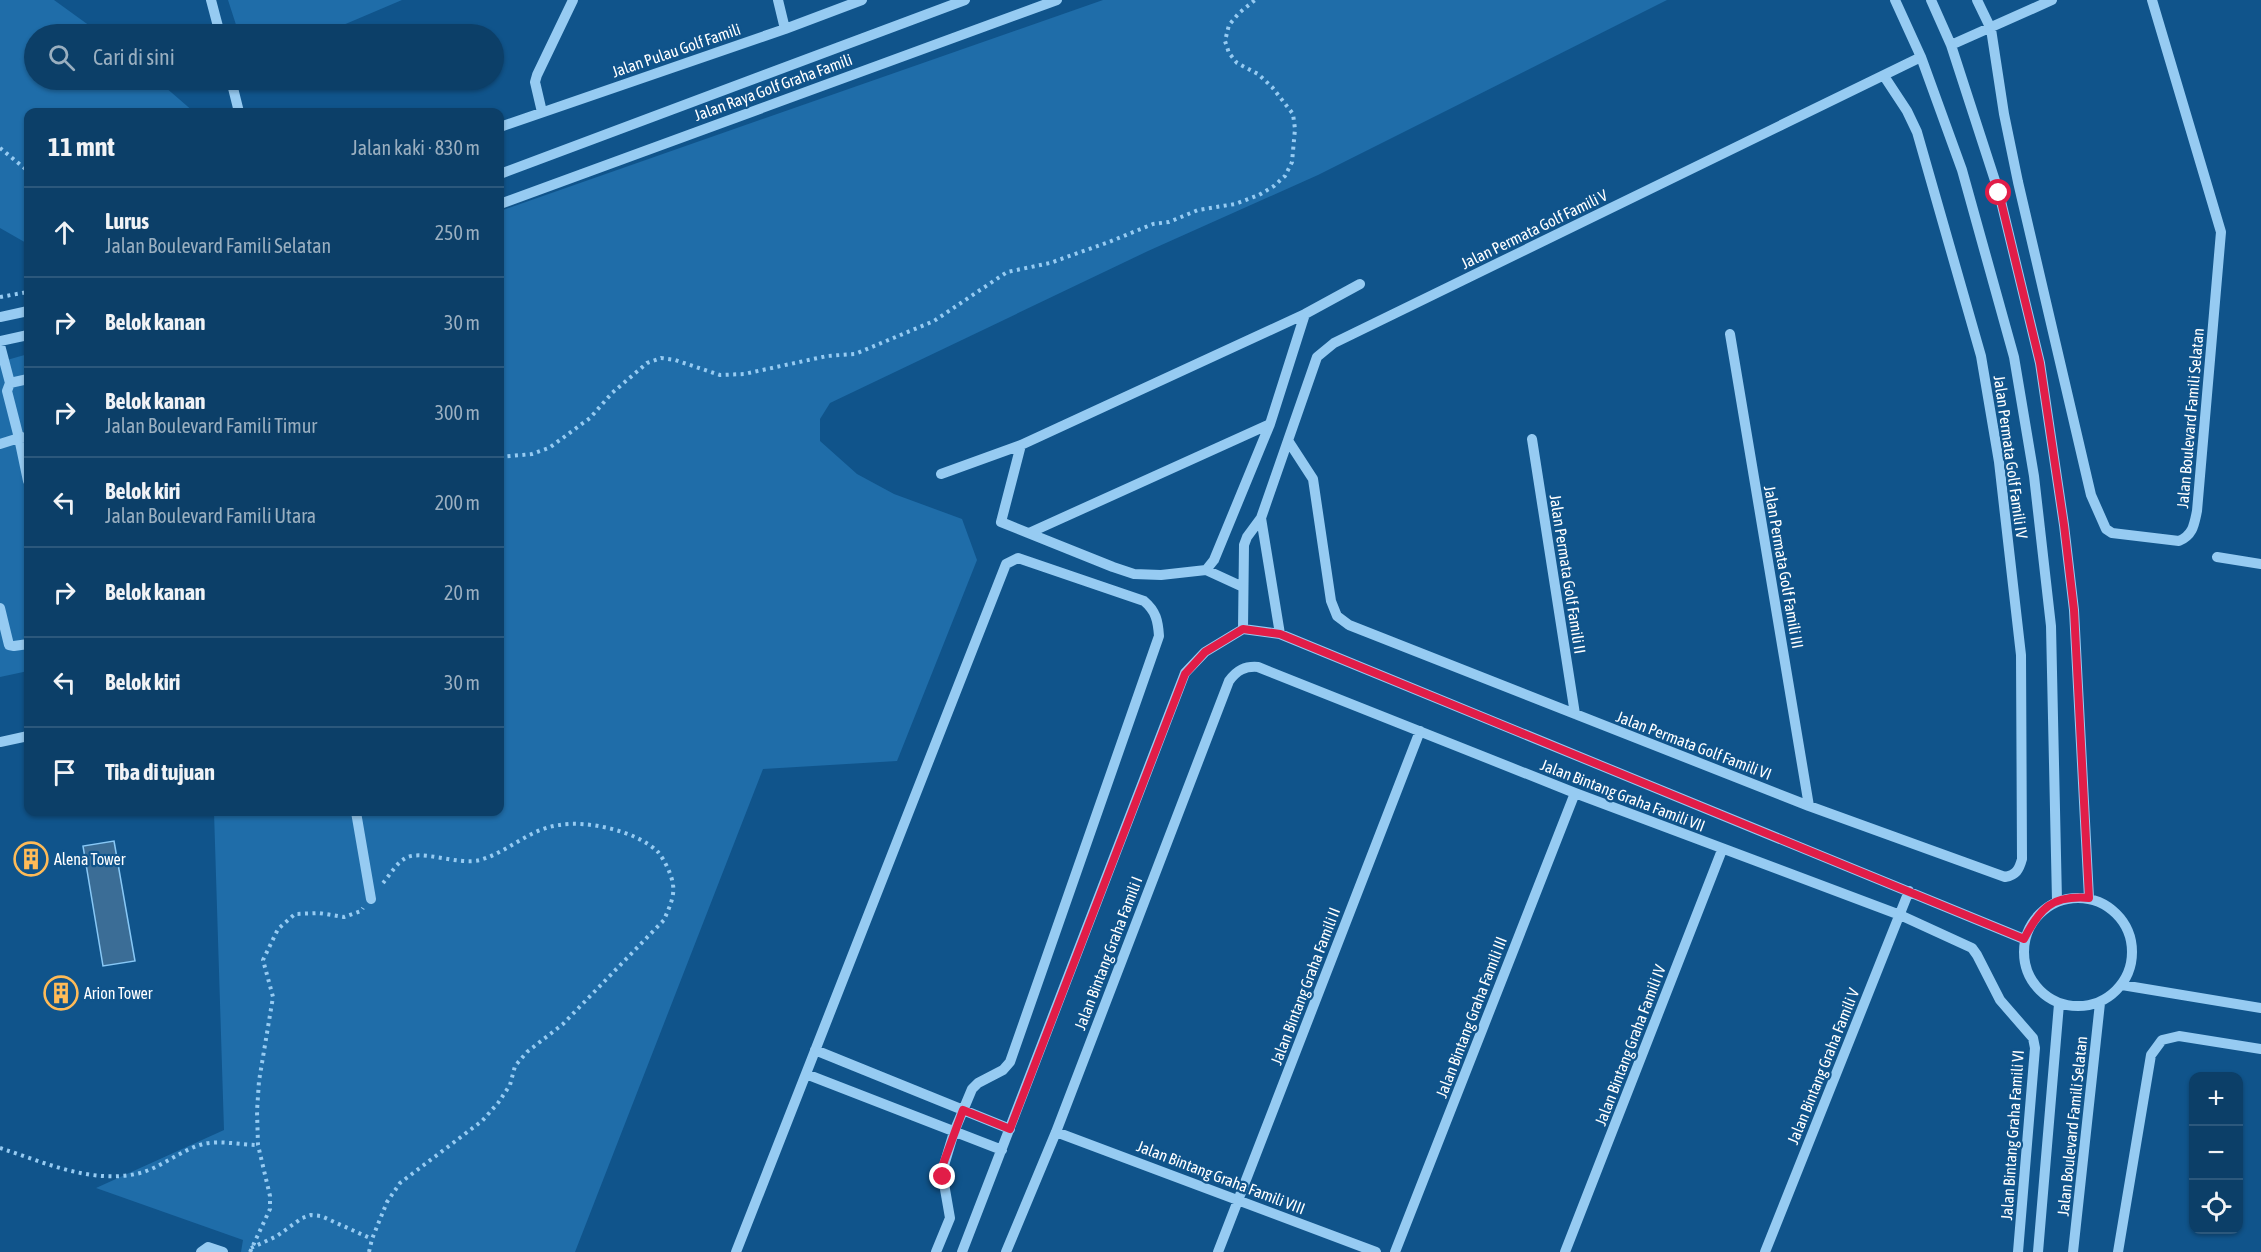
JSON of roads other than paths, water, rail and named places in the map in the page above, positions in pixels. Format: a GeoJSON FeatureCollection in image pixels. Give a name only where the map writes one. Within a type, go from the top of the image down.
{"type":"FeatureCollection","features":[{"type":"Feature","properties":{"kind":"street"},"geometry":{"type":"LineString","coordinates":[[211,0],[217,24]]}},
{"type":"Feature","properties":{"kind":"street"},"geometry":{"type":"LineString","coordinates":[[542,112],[535,82],[573,0]]}},
{"type":"Feature","properties":{"kind":"street"},"geometry":{"type":"LineString","coordinates":[[778,0],[785,29]]}},
{"type":"Feature","properties":{"kind":"street","name":"Jalan Pulau Golf Famili"},"geometry":{"type":"LineString","coordinates":[[504,126],[785,29],[862,0]]}},
{"type":"Feature","properties":{"kind":"street","name":"Jalan Raya Golf Graha Famili"},"geometry":{"type":"LineString","coordinates":[[504,173],[965,0]]}},
{"type":"Feature","properties":{"kind":"street","name":"Jalan Raya Golf Graha Famili"},"geometry":{"type":"LineString","coordinates":[[504,203],[1058,0]]}},
{"type":"Feature","properties":{"kind":"street"},"geometry":{"type":"LineString","coordinates":[[1895,0],[1921,57],[1962,170],[2014,357],[2034,476],[2051,626],[2057,901]]}},
{"type":"Feature","properties":{"kind":"street"},"geometry":{"type":"LineString","coordinates":[[1931,0],[1951,45],[1999,193],[2040,363],[2074,610],[2089,898]]}},
{"type":"Feature","properties":{"kind":"street","name":"Jalan Boulevard Famili Selatan"},"geometry":{"type":"LineString","coordinates":[[1977,0],[1991,29],[2004,114],[2018,182],[2091,495],[2101,520],[2106,529],[2112,533],[2179,541],[2193,530],[2197,511],[2221,232],[2152,0]]}},
{"type":"Feature","properties":{"kind":"street"},"geometry":{"type":"LineString","coordinates":[[1951,45],[2052,0]]}},
{"type":"Feature","properties":{"kind":"street","name":"Jalan Permata Golf Famili V"},"geometry":{"type":"LineString","coordinates":[[1243,629],[1245,541],[1261,518],[1317,357],[1334,343],[1921,57]]}},
{"type":"Feature","properties":{"kind":"street","name":"Jalan Permata Golf Famili IV"},"geometry":{"type":"LineString","coordinates":[[1884,76],[1907,111],[1917,132],[1981,356],[1999,462],[2021,655],[2022,859]]}},
{"type":"Feature","properties":{"kind":"street"},"geometry":{"type":"LineString","coordinates":[[234,90],[238,108]]}},
{"type":"Feature","properties":{"kind":"street"},"geometry":{"type":"LineString","coordinates":[[941,474],[1021,445],[1305,314],[1360,284]]}},
{"type":"Feature","properties":{"kind":"street"},"geometry":{"type":"LineString","coordinates":[[0,317],[24,312]]}},
{"type":"Feature","properties":{"kind":"street"},"geometry":{"type":"LineString","coordinates":[[1206,570],[1222,545],[1270,424],[1305,314]]}},
{"type":"Feature","properties":{"kind":"street","name":"Jalan Permata Golf Famili III"},"geometry":{"type":"LineString","coordinates":[[1730,334],[1809,806]]}},
{"type":"Feature","properties":{"kind":"street"},"geometry":{"type":"LineString","coordinates":[[0,444],[24,438],[7,391],[10,383],[0,343],[24,336]]}},
{"type":"Feature","properties":{"kind":"street"},"geometry":{"type":"LineString","coordinates":[[10,383],[24,380]]}},
{"type":"Feature","properties":{"kind":"street"},"geometry":{"type":"LineString","coordinates":[[1029,533],[1270,424]]}},
{"type":"Feature","properties":{"kind":"street","name":"Jalan Permata Golf Famili II"},"geometry":{"type":"LineString","coordinates":[[1532,439],[1575,714]]}},
{"type":"Feature","properties":{"kind":"street","name":"Jalan Permata Golf Famili VI"},"geometry":{"type":"LineString","coordinates":[[1289,442],[1313,479],[1331,601],[1337,616],[1349,625],[1809,806],[2005,877],[2016,873],[2022,859]]}},
{"type":"Feature","properties":{"kind":"street"},"geometry":{"type":"LineString","coordinates":[[1021,445],[1001,522],[1134,574],[1161,575],[1206,570],[1243,587]]}},
{"type":"Feature","properties":{"kind":"street","name":"Jalan Permata Golf Famili V"},"geometry":{"type":"LineString","coordinates":[[1261,518],[1280,634]]}},
{"type":"Feature","properties":{"kind":"street"},"geometry":{"type":"LineString","coordinates":[[2217,557],[2261,564]]}},
{"type":"Feature","properties":{"kind":"street"},"geometry":{"type":"LineString","coordinates":[[736,1252],[1006,564],[1018,558],[1144,601],[1152,608],[1158,621],[1159,636],[1010,1062],[1003,1070],[978,1083],[972,1089],[954,1132],[942,1172],[950,1218],[936,1252]]}},
{"type":"Feature","properties":{"kind":"street"},"geometry":{"type":"LineString","coordinates":[[0,608],[9,645],[24,645]]}},
{"type":"Feature","properties":{"kind":"street"},"geometry":{"type":"LineString","coordinates":[[963,1252],[1185,674],[1205,652],[1243,629],[1280,634],[2024,939]]}},
{"type":"Feature","properties":{"kind":"street","name":"Jalan Bintang Graha Famili VII"},"geometry":{"type":"LineString","coordinates":[[1242,668],[1258,667],[1722,850],[1900,915],[1972,948],[1983,966]]}},
{"type":"Feature","properties":{"kind":"street","name":"Jalan Bintang Graha Famili I"},"geometry":{"type":"LineString","coordinates":[[1006,1252],[1056,1132],[1229,681],[1242,668]]}},
{"type":"Feature","properties":{"kind":"street","name":"Jalan Bintang Graha Famili II"},"geometry":{"type":"LineString","coordinates":[[1218,1252],[1420,732]]}},
{"type":"Feature","properties":{"kind":"street"},"geometry":{"type":"LineString","coordinates":[[0,741],[24,737]]}},
{"type":"Feature","properties":{"kind":"street","name":"Jalan Bintang Graha Famili III"},"geometry":{"type":"LineString","coordinates":[[1395,1252],[1575,793]]}},
{"type":"Feature","properties":{"kind":"street"},"geometry":{"type":"LineString","coordinates":[[357,816],[371,898]]}},
{"type":"Feature","properties":{"kind":"street","name":"Jalan Bintang Graha Famili IV"},"geometry":{"type":"LineString","coordinates":[[1565,1252],[1722,850]]}},
{"type":"Feature","properties":{"kind":"street","name":"Jalan Bintang Graha Famili V"},"geometry":{"type":"LineString","coordinates":[[1766,1252],[1909,891]]}},
{"type":"Feature","properties":{"kind":"street"},"geometry":{"type":"LineString","coordinates":[[2073,896],[2089,898],[2114,910],[2130,932],[2133,960],[2122,985],[2100,1003],[2080,1007],[2059,1004],[2042,993],[2029,978],[2024,958],[2024,939],[2036,916],[2057,901],[2073,896]]}},
{"type":"Feature","properties":{"kind":"street","name":"Jalan Bintang Graha Famili VI"},"geometry":{"type":"LineString","coordinates":[[1983,966],[2000,1000],[2015,1020],[2028,1030],[2035,1048],[2018,1252]]}},
{"type":"Feature","properties":{"kind":"street"},"geometry":{"type":"LineString","coordinates":[[2122,985],[2261,1008]]}},
{"type":"Feature","properties":{"kind":"street","name":"Jalan Boulevard Famili Selatan"},"geometry":{"type":"LineString","coordinates":[[2073,1252],[2100,1003]]}},
{"type":"Feature","properties":{"kind":"street","name":"Jalan Boulevard Famili Selatan"},"geometry":{"type":"LineString","coordinates":[[2038,1252],[2059,1004]]}},
{"type":"Feature","properties":{"kind":"street"},"geometry":{"type":"LineString","coordinates":[[2118,1252],[2151,1055],[2156,1047],[2162,1040],[2179,1036],[2261,1049]]}},
{"type":"Feature","properties":{"kind":"street"},"geometry":{"type":"LineString","coordinates":[[815,1050],[1010,1129]]}},
{"type":"Feature","properties":{"kind":"street"},"geometry":{"type":"LineString","coordinates":[[806,1074],[1002,1150]]}},
{"type":"Feature","properties":{"kind":"street","name":"Jalan Bintang Graha Famili VIII"},"geometry":{"type":"LineString","coordinates":[[1056,1132],[1376,1252]]}},
{"type":"Feature","properties":{"kind":"street"},"geometry":{"type":"LineString","coordinates":[[201,1252],[208,1247],[224,1252]]}},
{"type":"Feature","properties":{"kind":"place","name":"Alena Tower"},"geometry":{"type":"Point","coordinates":[31,859]}},
{"type":"Feature","properties":{"kind":"place","name":"Arion Tower"},"geometry":{"type":"Point","coordinates":[61,993]}}]}
